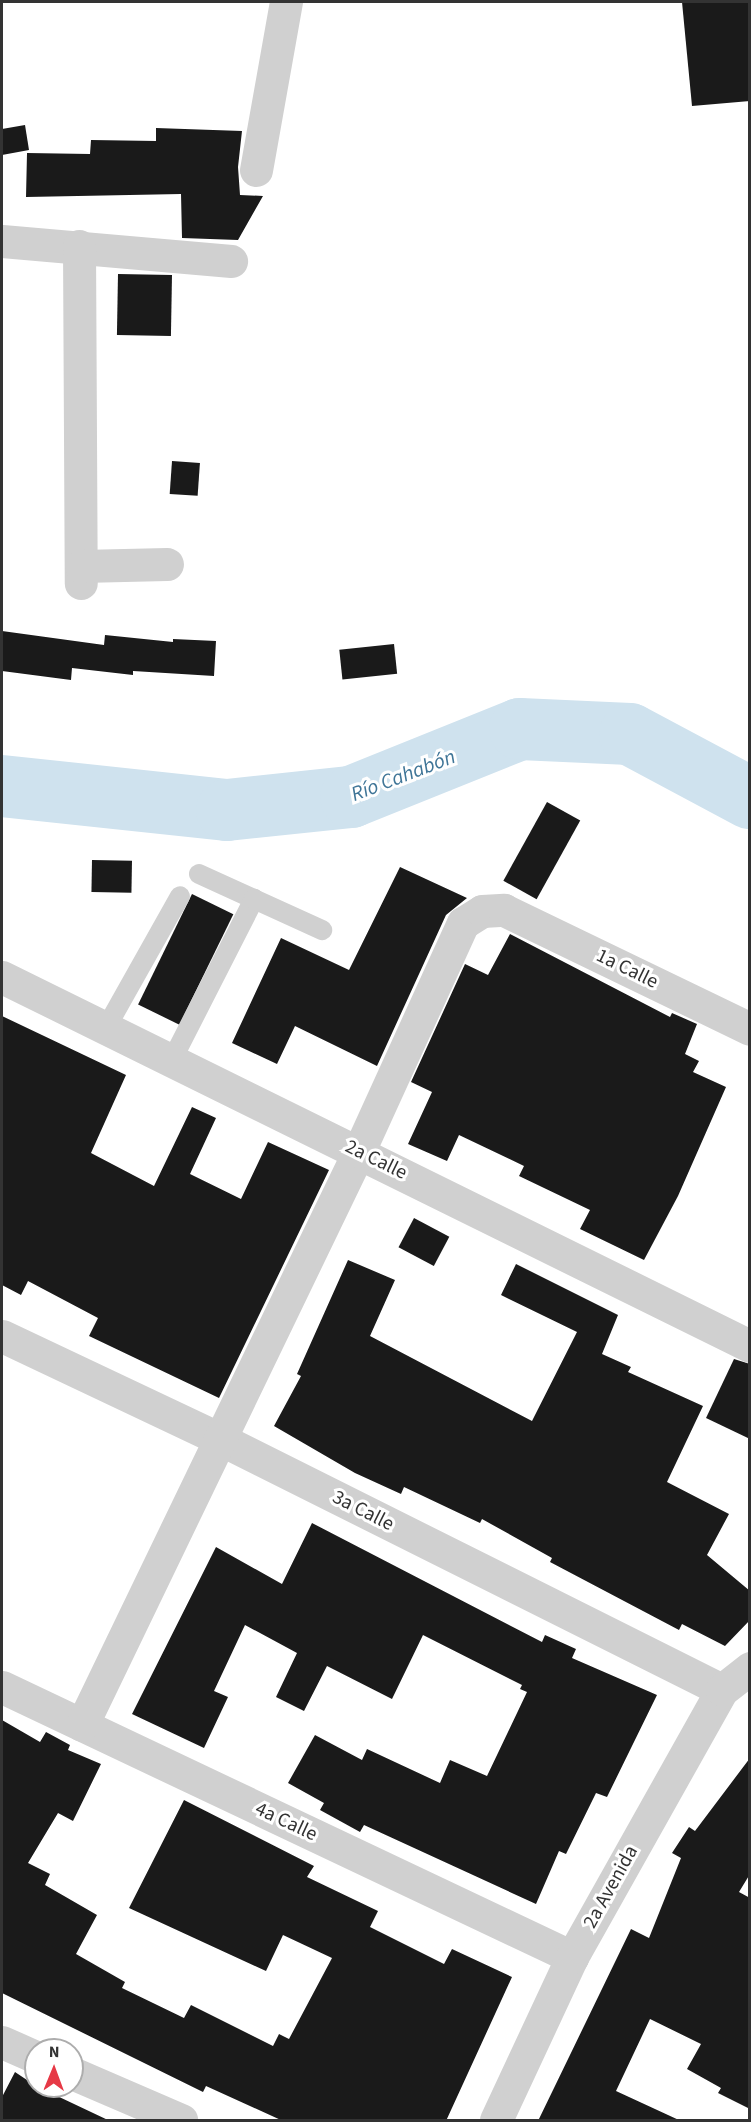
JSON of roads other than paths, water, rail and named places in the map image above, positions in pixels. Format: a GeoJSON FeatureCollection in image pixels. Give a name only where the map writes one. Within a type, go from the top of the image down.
{"type":"FeatureCollection","features":[{"type":"Feature","properties":{"kind":"street"},"geometry":{"type":"LineString","coordinates":[[256,170],[286,2]]}},
{"type":"Feature","properties":{"kind":"street"},"geometry":{"type":"LineString","coordinates":[[2,241],[231,261]]}},
{"type":"Feature","properties":{"kind":"street"},"geometry":{"type":"LineString","coordinates":[[79,246],[81,574],[167,564]]}},
{"type":"Feature","properties":{"kind":"street","name":"1a Calle"},"geometry":{"type":"LineString","coordinates":[[359,1151],[463,923],[482,910],[504,910],[750,1029]]}},
{"type":"Feature","properties":{"kind":"street","name":"2a Calle"},"geometry":{"type":"LineString","coordinates":[[2,977],[359,1151],[750,1346]]}},
{"type":"Feature","properties":{"kind":"street"},"geometry":{"type":"LineString","coordinates":[[82,1725],[359,1151]]}},
{"type":"Feature","properties":{"kind":"street","name":"3a Calle"},"geometry":{"type":"LineString","coordinates":[[2,1336],[220,1439],[722,1690]]}},
{"type":"Feature","properties":{"kind":"street","name":"2a Avenida"},"geometry":{"type":"LineString","coordinates":[[496,2121],[572,1956],[722,1690],[750,1668]]}},
{"type":"Feature","properties":{"kind":"street","name":"4a Calle"},"geometry":{"type":"LineString","coordinates":[[2,1687],[572,1956]]}},
{"type":"Feature","properties":{"kind":"street"},"geometry":{"type":"LineString","coordinates":[[2,2042],[24,2052]]}},
{"type":"Feature","properties":{"kind":"street"},"geometry":{"type":"LineString","coordinates":[[84,2079],[170,2118]]}},
{"type":"Feature","properties":{"kind":"lane"},"geometry":{"type":"LineString","coordinates":[[199,874],[322,930]]}},
{"type":"Feature","properties":{"kind":"lane"},"geometry":{"type":"LineString","coordinates":[[106,1028],[180,896]]}},
{"type":"Feature","properties":{"kind":"lane"},"geometry":{"type":"LineString","coordinates":[[172,1060],[254,899]]}},
{"type":"Feature","properties":{"kind":"waterway","name":"Río Cahabón"},"geometry":{"type":"LineString","coordinates":[[2,786],[227,810],[351,797],[520,729],[630,734],[750,798]]}}]}
